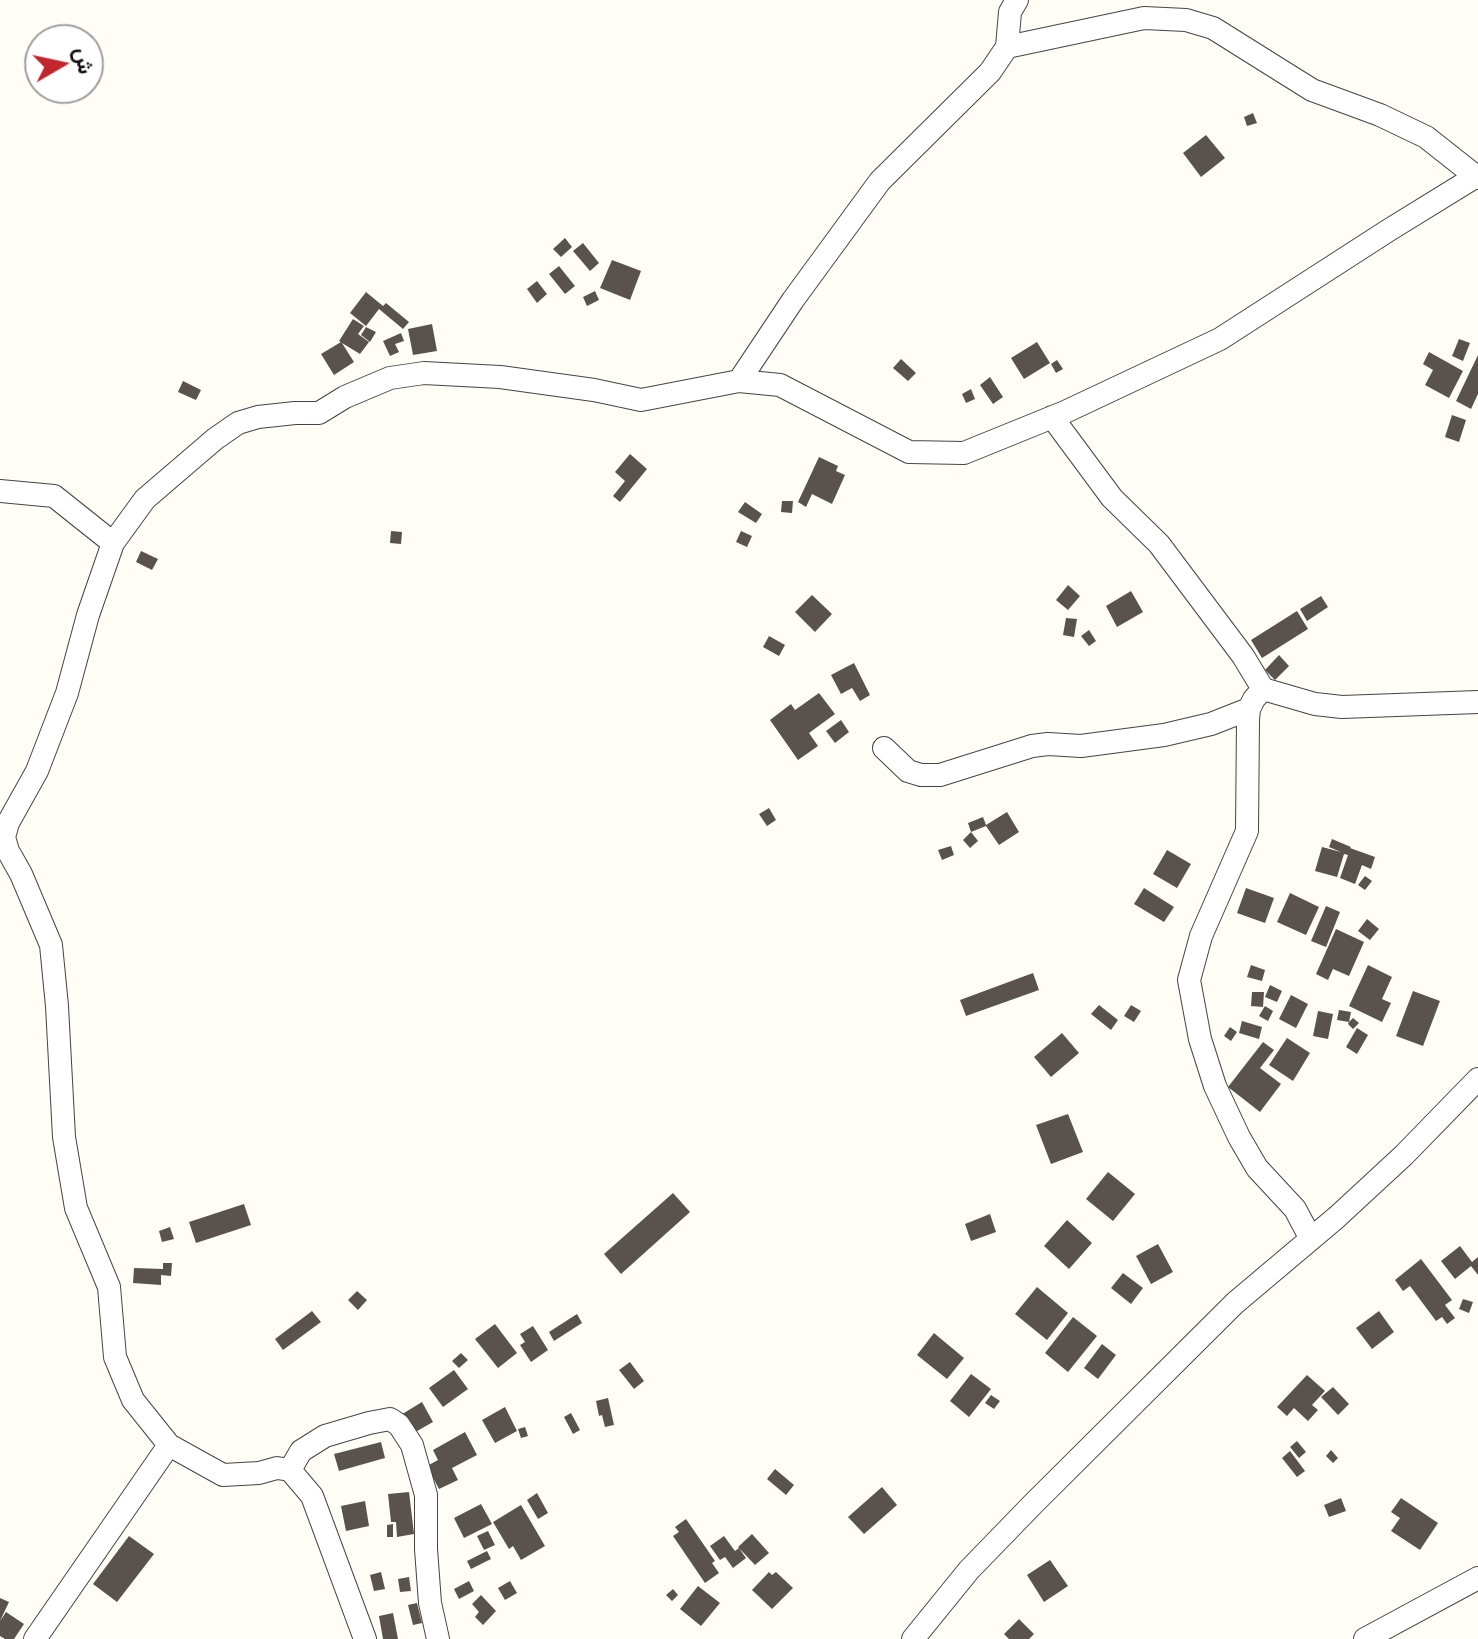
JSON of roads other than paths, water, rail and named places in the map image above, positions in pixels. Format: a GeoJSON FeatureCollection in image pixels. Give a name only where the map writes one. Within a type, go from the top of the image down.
{"type":"FeatureCollection","features":[{"type":"Feature","properties":{"kind":"street"},"geometry":{"type":"LineString","coordinates":[[739,381],[793,300],[880,181],[990,72],[1007,47],[1010,12],[1017,0]]}},
{"type":"Feature","properties":{"kind":"street"},"geometry":{"type":"LineString","coordinates":[[365,1639],[312,1496],[290,1470],[277,1468],[259,1473],[223,1475],[169,1445],[133,1400],[115,1357],[109,1287],[76,1208],[64,1137],[51,945],[4,837],[8,823],[37,771],[67,693],[88,615],[113,543],[145,499],[238,423],[258,417],[319,413],[345,397],[390,378],[424,373],[500,377],[641,400],[739,381],[780,385],[909,452],[964,453],[1052,417],[1220,339],[1477,177],[1426,137],[1380,115],[1312,90],[1213,28],[1186,20],[1144,18],[1007,47]]}},
{"type":"Feature","properties":{"kind":"street"},"geometry":{"type":"LineString","coordinates":[[1052,417],[1112,498],[1164,551],[1243,656],[1263,689],[1315,704],[1342,707],[1478,702]]}},
{"type":"Feature","properties":{"kind":"street"},"geometry":{"type":"LineString","coordinates":[[0,491],[54,496],[113,543]]}},
{"type":"Feature","properties":{"kind":"street"},"geometry":{"type":"LineString","coordinates":[[1263,689],[1249,709],[1247,831],[1201,936],[1189,980],[1200,1039],[1215,1086],[1239,1137],[1257,1168],[1295,1209],[1311,1239]]}},
{"type":"Feature","properties":{"kind":"street"},"geometry":{"type":"LineString","coordinates":[[884,748],[908,771],[940,775],[1032,746],[1081,746],[1164,735],[1211,724],[1249,709]]}},
{"type":"Feature","properties":{"kind":"street"},"geometry":{"type":"LineString","coordinates":[[913,1639],[969,1570],[1235,1303],[1404,1155],[1478,1079]]}},
{"type":"Feature","properties":{"kind":"street"},"geometry":{"type":"LineString","coordinates":[[290,1470],[301,1451],[325,1436],[390,1419],[399,1425],[412,1445],[426,1495],[430,1603],[438,1639]]}},
{"type":"Feature","properties":{"kind":"street"},"geometry":{"type":"LineString","coordinates":[[35,1639],[169,1445]]}},
{"type":"Feature","properties":{"kind":"street"},"geometry":{"type":"LineString","coordinates":[[1365,1639],[1478,1578]]}}]}
